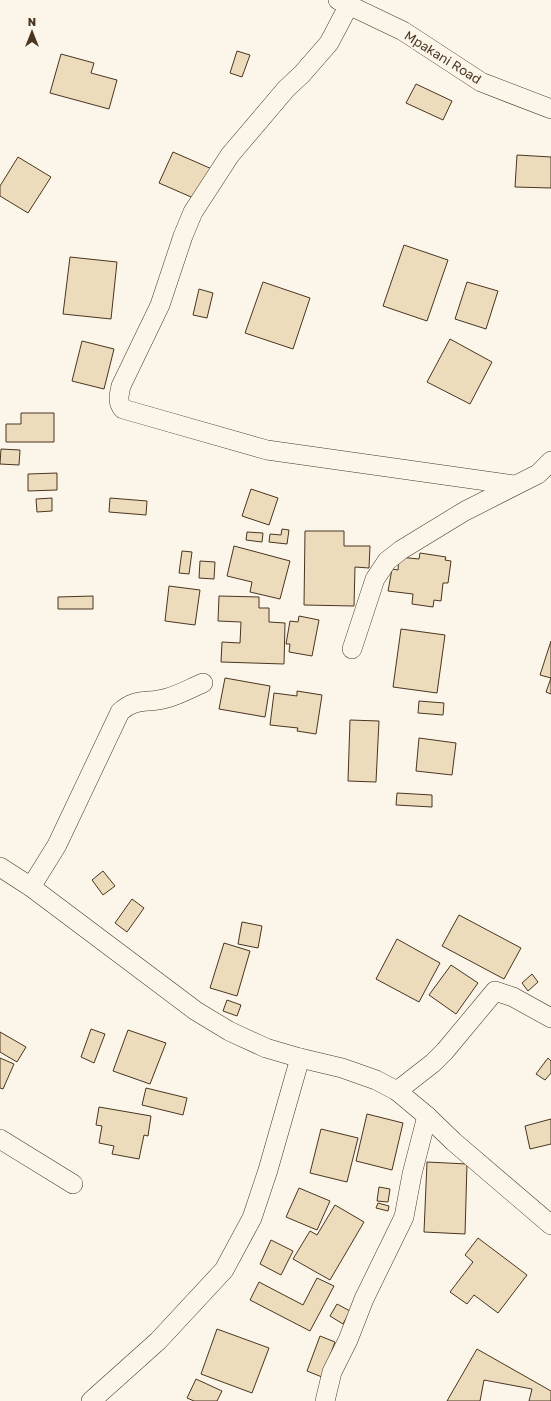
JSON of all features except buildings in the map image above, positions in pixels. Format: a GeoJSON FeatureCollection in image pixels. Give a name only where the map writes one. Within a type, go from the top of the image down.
{"type":"FeatureCollection","features":[{"type":"Feature","properties":{"kind":"street","name":"Mpakani Road"},"geometry":{"type":"LineString","coordinates":[[344,2],[403,31],[481,82],[551,109]]}},
{"type":"Feature","properties":{"kind":"street"},"geometry":{"type":"LineString","coordinates":[[344,2],[329,43],[302,74],[286,89],[230,155],[193,212],[183,236],[160,305],[121,386],[119,398],[120,405],[123,409],[267,450],[514,485]]}},
{"type":"Feature","properties":{"kind":"street"},"geometry":{"type":"LineString","coordinates":[[352,649],[375,579],[387,561],[401,550],[465,511],[538,474],[551,461]]}},
{"type":"Feature","properties":{"kind":"street"},"geometry":{"type":"LineString","coordinates":[[31,887],[56,845],[120,712],[127,706],[140,701],[167,698],[203,683]]}},
{"type":"Feature","properties":{"kind":"street"},"geometry":{"type":"LineString","coordinates":[[0,867],[31,887],[196,1011],[229,1031],[266,1048],[342,1068],[376,1080],[397,1091],[551,1225]]}},
{"type":"Feature","properties":{"kind":"street"},"geometry":{"type":"LineString","coordinates":[[397,1091],[433,1063],[445,1051],[495,991],[513,997],[551,1018]]}},
{"type":"Feature","properties":{"kind":"street"},"geometry":{"type":"LineString","coordinates":[[91,1401],[158,1342],[224,1270],[252,1218],[268,1170],[300,1058]]}},
{"type":"Feature","properties":{"kind":"street"},"geometry":{"type":"LineString","coordinates":[[325,1401],[332,1372],[348,1340],[364,1299],[404,1217],[412,1174],[426,1116]]}},
{"type":"Feature","properties":{"kind":"street"},"geometry":{"type":"LineString","coordinates":[[0,1139],[73,1184]]}}]}
